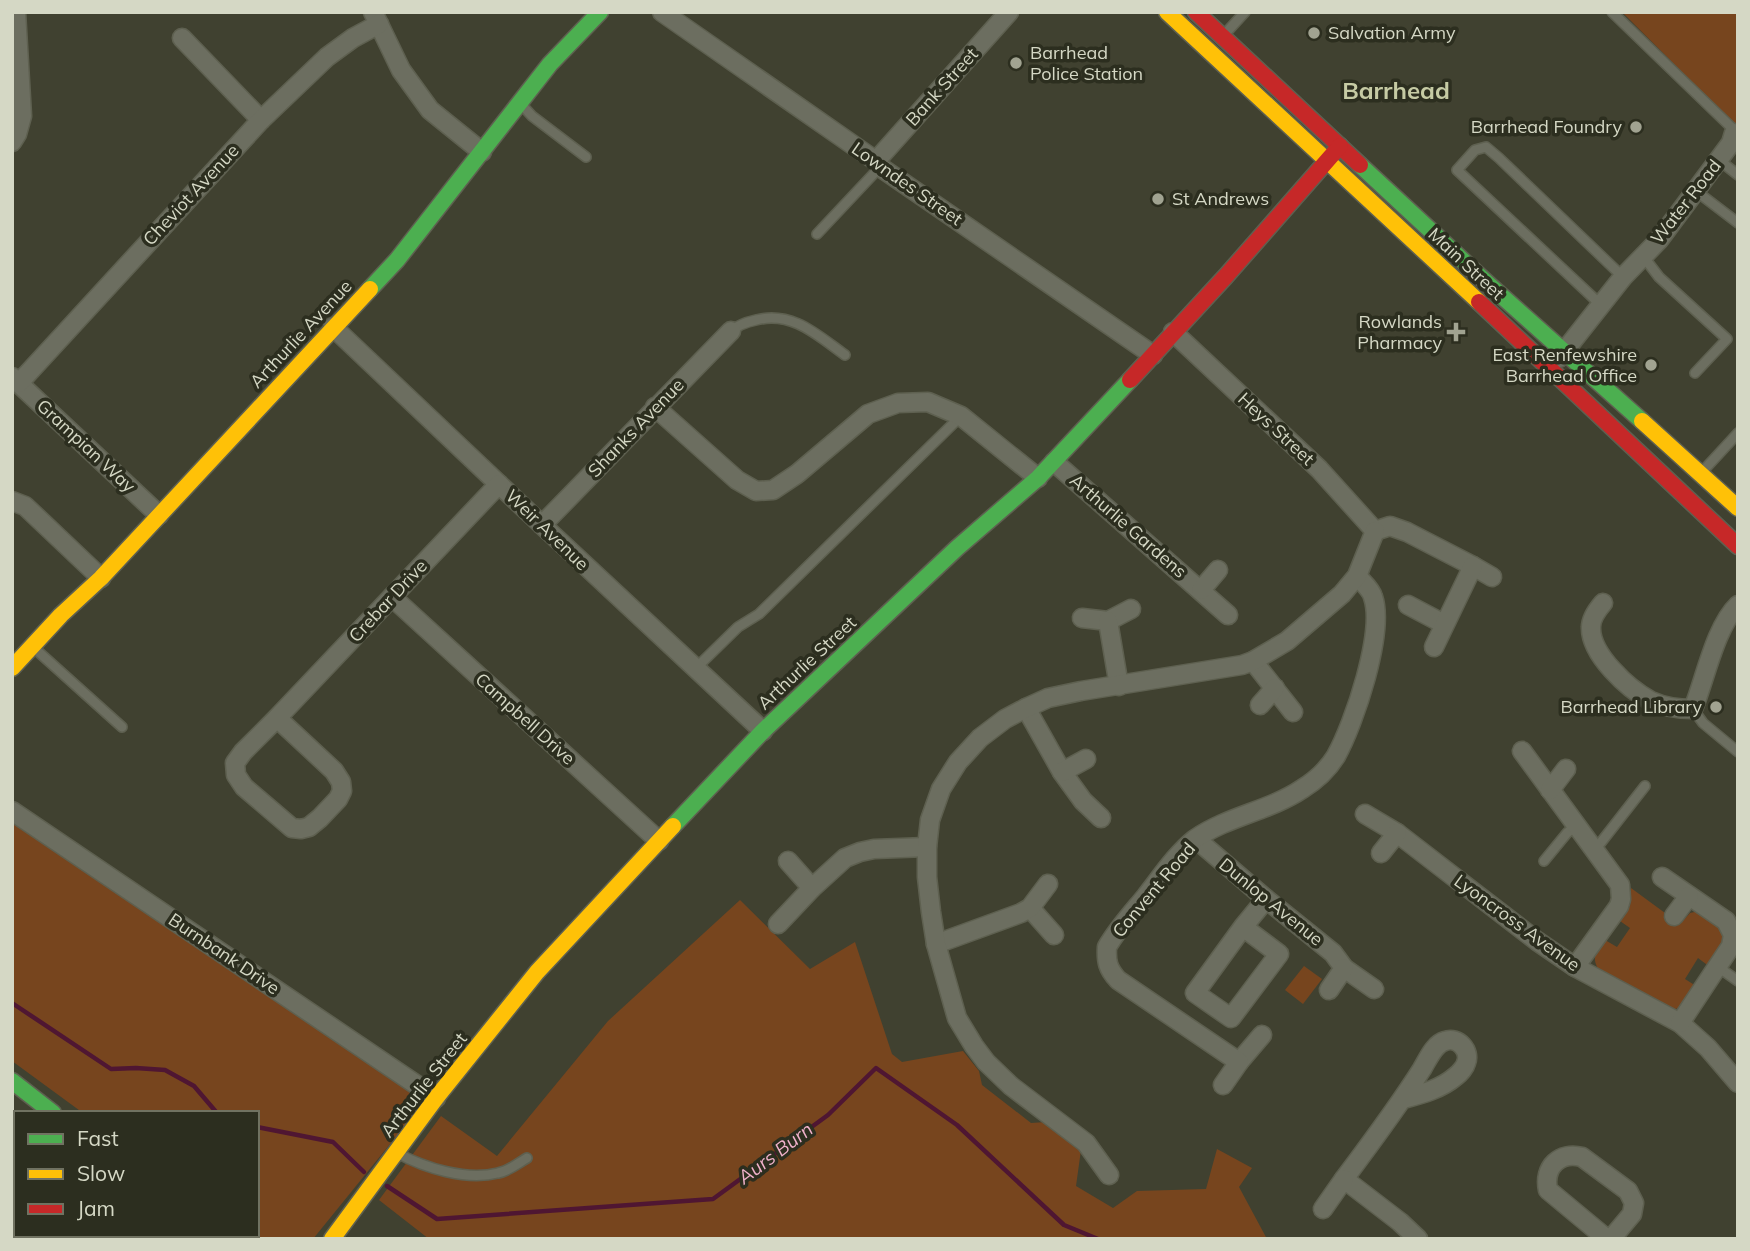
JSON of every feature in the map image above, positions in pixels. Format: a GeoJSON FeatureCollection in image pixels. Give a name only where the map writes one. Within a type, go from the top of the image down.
{"type":"FeatureCollection","features":[{"type":"Feature","properties":{"kind":"street"},"geometry":{"type":"LineString","coordinates":[[12,142],[22,116],[16,12]]}},
{"type":"Feature","properties":{"kind":"street","name":"Arthurlie Avenue"},"geometry":{"type":"LineString","coordinates":[[12,667],[61,615],[101,578],[397,260],[550,64],[600,12]]}},
{"type":"Feature","properties":{"kind":"street","name":"Lowndes Street"},"geometry":{"type":"LineString","coordinates":[[662,12],[1153,355]]}},
{"type":"Feature","properties":{"kind":"street","name":"Bank Street"},"geometry":{"type":"LineString","coordinates":[[878,164],[1009,12]]}},
{"type":"Feature","properties":{"kind":"street","name":"Main Street"},"geometry":{"type":"LineString","coordinates":[[1167,12],[1738,546]]}},
{"type":"Feature","properties":{"kind":"street","name":"Main Street"},"geometry":{"type":"LineString","coordinates":[[1196,12],[1486,282],[1738,508]]}},
{"type":"Feature","properties":{"kind":"street"},"geometry":{"type":"LineString","coordinates":[[376,18],[401,70],[430,110],[482,152]]}},
{"type":"Feature","properties":{"kind":"street","name":"Cheviot Avenue"},"geometry":{"type":"LineString","coordinates":[[15,380],[261,120],[327,57],[376,18]]}},
{"type":"Feature","properties":{"kind":"street"},"geometry":{"type":"LineString","coordinates":[[181,37],[261,120]]}},
{"type":"Feature","properties":{"kind":"street","name":"Water Road"},"geometry":{"type":"LineString","coordinates":[[1550,368],[1623,277],[1659,240],[1731,143],[1734,133]]}},
{"type":"Feature","properties":{"kind":"street","name":"Arthurlie Street"},"geometry":{"type":"LineString","coordinates":[[332,1239],[436,1098],[537,972],[763,731],[957,548],[1055,462],[1226,276],[1340,146]]}},
{"type":"Feature","properties":{"kind":"street","name":"Weir Avenue"},"geometry":{"type":"LineString","coordinates":[[334,327],[763,731]]}},
{"type":"Feature","properties":{"kind":"street","name":"Shanks Avenue"},"geometry":{"type":"LineString","coordinates":[[542,525],[731,331]]}},
{"type":"Feature","properties":{"kind":"street","name":"Heys Street"},"geometry":{"type":"LineString","coordinates":[[1173,332],[1319,469],[1375,531]]}},
{"type":"Feature","properties":{"kind":"street","name":"Grampian Way"},"geometry":{"type":"LineString","coordinates":[[15,380],[159,515]]}},
{"type":"Feature","properties":{"kind":"street"},"geometry":{"type":"LineString","coordinates":[[656,407],[737,480],[756,491],[773,490],[797,474],[868,414],[898,403],[928,402],[961,416],[1038,478]]}},
{"type":"Feature","properties":{"kind":"street","name":"Arthurlie Gardens"},"geometry":{"type":"LineString","coordinates":[[1055,462],[1228,615]]}},
{"type":"Feature","properties":{"kind":"street","name":"Crebar Drive"},"geometry":{"type":"LineString","coordinates":[[277,718],[334,771],[341,782],[342,791],[338,799],[309,827],[292,828],[244,787],[236,775],[235,763],[243,752],[499,484]]}},
{"type":"Feature","properties":{"kind":"street"},"geometry":{"type":"LineString","coordinates":[[12,501],[25,506],[101,578]]}},
{"type":"Feature","properties":{"kind":"street"},"geometry":{"type":"LineString","coordinates":[[1109,1175],[1086,1143],[1011,1086],[986,1062],[957,1018],[936,944],[927,877],[927,847],[930,820],[941,789],[958,762],[981,738],[1005,719],[1048,698],[1214,671],[1253,661],[1287,641],[1342,594],[1357,576],[1375,531],[1390,526],[1406,532],[1492,578]]}},
{"type":"Feature","properties":{"kind":"street"},"geometry":{"type":"LineString","coordinates":[[1434,647],[1473,566]]}},
{"type":"Feature","properties":{"kind":"street","name":"Arthurlie Gardens"},"geometry":{"type":"LineString","coordinates":[[1201,590],[1218,570]]}},
{"type":"Feature","properties":{"kind":"street","name":"Convent Road"},"geometry":{"type":"LineString","coordinates":[[1239,1062],[1118,980],[1109,970],[1107,947],[1180,853],[1196,839],[1228,820],[1301,790],[1323,772],[1335,757],[1348,730],[1374,641],[1377,615],[1373,594],[1357,576]]}},
{"type":"Feature","properties":{"kind":"street","name":"Campbell Drive"},"geometry":{"type":"LineString","coordinates":[[392,597],[659,841]]}},
{"type":"Feature","properties":{"kind":"street"},"geometry":{"type":"LineString","coordinates":[[1602,603],[1595,613],[1591,627],[1598,652],[1612,671],[1651,701],[1676,708],[1693,709],[1712,654],[1731,612],[1738,605]]}},
{"type":"Feature","properties":{"kind":"street"},"geometry":{"type":"LineString","coordinates":[[1408,606],[1444,624]]}},
{"type":"Feature","properties":{"kind":"street"},"geometry":{"type":"LineString","coordinates":[[1082,618],[1108,621],[1131,609]]}},
{"type":"Feature","properties":{"kind":"street"},"geometry":{"type":"LineString","coordinates":[[1108,621],[1119,686]]}},
{"type":"Feature","properties":{"kind":"street"},"geometry":{"type":"LineString","coordinates":[[1253,661],[1293,712]]}},
{"type":"Feature","properties":{"kind":"street"},"geometry":{"type":"LineString","coordinates":[[1260,705],[1275,688]]}},
{"type":"Feature","properties":{"kind":"street"},"geometry":{"type":"LineString","coordinates":[[1026,708],[1062,772],[1083,801],[1101,818]]}},
{"type":"Feature","properties":{"kind":"street"},"geometry":{"type":"LineString","coordinates":[[1522,751],[1620,885],[1619,906],[1575,967]]}},
{"type":"Feature","properties":{"kind":"street"},"geometry":{"type":"LineString","coordinates":[[1062,772],[1086,759]]}},
{"type":"Feature","properties":{"kind":"street"},"geometry":{"type":"LineString","coordinates":[[1550,790],[1566,769]]}},
{"type":"Feature","properties":{"kind":"street","name":"Burnbank Drive"},"geometry":{"type":"LineString","coordinates":[[12,811],[436,1098]]}},
{"type":"Feature","properties":{"kind":"street","name":"Lyoncross Avenue"},"geometry":{"type":"LineString","coordinates":[[1365,814],[1397,833],[1575,967],[1680,1023],[1708,1048],[1738,1083]]}},
{"type":"Feature","properties":{"kind":"street"},"geometry":{"type":"LineString","coordinates":[[1381,853],[1397,833]]}},
{"type":"Feature","properties":{"kind":"street","name":"Dunlop Avenue"},"geometry":{"type":"LineString","coordinates":[[1196,839],[1333,953],[1344,968],[1374,989]]}},
{"type":"Feature","properties":{"kind":"street"},"geometry":{"type":"LineString","coordinates":[[778,924],[845,858],[874,849],[927,847]]}},
{"type":"Feature","properties":{"kind":"street"},"geometry":{"type":"LineString","coordinates":[[788,861],[812,888]]}},
{"type":"Feature","properties":{"kind":"street"},"geometry":{"type":"LineString","coordinates":[[1662,877],[1726,921],[1733,935],[1731,946],[1680,1023]]}},
{"type":"Feature","properties":{"kind":"street"},"geometry":{"type":"LineString","coordinates":[[936,944],[1021,913],[1030,908],[1048,884]]}},
{"type":"Feature","properties":{"kind":"street"},"geometry":{"type":"LineString","coordinates":[[1674,916],[1689,896]]}},
{"type":"Feature","properties":{"kind":"street"},"geometry":{"type":"LineString","coordinates":[[1243,927],[1279,954],[1231,1018],[1195,993],[1243,927],[1266,899]]}},
{"type":"Feature","properties":{"kind":"street"},"geometry":{"type":"LineString","coordinates":[[1030,908],[1054,935]]}},
{"type":"Feature","properties":{"kind":"street"},"geometry":{"type":"LineString","coordinates":[[1329,989],[1344,968]]}},
{"type":"Feature","properties":{"kind":"street"},"geometry":{"type":"LineString","coordinates":[[1223,1084],[1262,1035]]}},
{"type":"Feature","properties":{"kind":"street"},"geometry":{"type":"LineString","coordinates":[[12,1081],[50,1111]]}},
{"type":"Feature","properties":{"kind":"street"},"geometry":{"type":"LineString","coordinates":[[1323,1209],[1402,1099]]}},
{"type":"Feature","properties":{"kind":"street"},"geometry":{"type":"LineString","coordinates":[[1574,1154],[1582,1157],[1628,1191],[1634,1203],[1632,1214],[1609,1239],[1548,1190],[1546,1180],[1549,1171],[1561,1157],[1574,1154]]}},
{"type":"Feature","properties":{"kind":"street"},"geometry":{"type":"LineString","coordinates":[[1344,1179],[1418,1239]]}},
{"type":"Feature","properties":{"kind":"lane"},"geometry":{"type":"LineString","coordinates":[[1209,51],[1245,12]]}},
{"type":"Feature","properties":{"kind":"lane","name":"Water Road"},"geometry":{"type":"LineString","coordinates":[[1612,12],[1732,128],[1734,133]]}},
{"type":"Feature","properties":{"kind":"lane"},"geometry":{"type":"LineString","coordinates":[[520,103],[532,116],[586,157]]}},
{"type":"Feature","properties":{"kind":"lane"},"geometry":{"type":"LineString","coordinates":[[1601,305],[1457,170],[1475,150],[1486,147],[1623,277]]}},
{"type":"Feature","properties":{"kind":"lane"},"geometry":{"type":"LineString","coordinates":[[1718,160],[1738,175]]}},
{"type":"Feature","properties":{"kind":"lane"},"geometry":{"type":"LineString","coordinates":[[817,234],[878,164]]}},
{"type":"Feature","properties":{"kind":"lane"},"geometry":{"type":"LineString","coordinates":[[1696,191],[1738,223]]}},
{"type":"Feature","properties":{"kind":"lane"},"geometry":{"type":"LineString","coordinates":[[1643,256],[1659,277],[1727,339],[1695,373]]}},
{"type":"Feature","properties":{"kind":"lane"},"geometry":{"type":"LineString","coordinates":[[731,331],[757,319],[784,318],[802,326],[845,355]]}},
{"type":"Feature","properties":{"kind":"lane"},"geometry":{"type":"LineString","coordinates":[[695,668],[738,627],[759,614],[961,416]]}},
{"type":"Feature","properties":{"kind":"lane"},"geometry":{"type":"LineString","coordinates":[[1682,494],[1738,433]]}},
{"type":"Feature","properties":{"kind":"lane"},"geometry":{"type":"LineString","coordinates":[[32,646],[122,727]]}},
{"type":"Feature","properties":{"kind":"lane"},"geometry":{"type":"LineString","coordinates":[[1693,709],[1703,723],[1738,752]]}},
{"type":"Feature","properties":{"kind":"lane"},"geometry":{"type":"LineString","coordinates":[[1595,850],[1645,786]]}},
{"type":"Feature","properties":{"kind":"lane"},"geometry":{"type":"LineString","coordinates":[[1544,861],[1577,825]]}},
{"type":"Feature","properties":{"kind":"lane"},"geometry":{"type":"LineString","coordinates":[[1717,967],[1738,981]]}},
{"type":"Feature","properties":{"kind":"lane"},"geometry":{"type":"LineString","coordinates":[[396,1152],[416,1163],[433,1168],[481,1176],[512,1168],[527,1157]]}},
{"type":"Feature","properties":{"kind":"shaded area"},"geometry":{"type":"Polygon","coordinates":[[[1622,12],[1738,12],[1738,148],[1731,121],[1622,12]]]}},
{"type":"Feature","properties":{"kind":"shaded area"},"geometry":{"type":"Polygon","coordinates":[[[12,820],[429,1096],[313,1239],[253,1239],[250,1237],[259,1237],[259,1111],[80,1111],[12,1061],[12,820]]]}},
{"type":"Feature","properties":{"kind":"shaded area"},"geometry":{"type":"Polygon","coordinates":[[[1631,888],[1680,924],[1690,913],[1699,911],[1715,924],[1722,935],[1720,948],[1710,967],[1698,958],[1685,979],[1696,986],[1686,1001],[1676,1009],[1671,1010],[1599,970],[1595,962],[1599,948],[1605,940],[1617,947],[1630,928],[1620,921],[1630,906],[1631,888]]]}},
{"type":"Feature","properties":{"kind":"shaded area"},"geometry":{"type":"Polygon","coordinates":[[[740,900],[810,969],[855,942],[892,1054],[902,1062],[963,1051],[979,1071],[982,1085],[1031,1123],[1046,1122],[1081,1150],[1076,1186],[1113,1208],[1137,1191],[1206,1189],[1217,1149],[1252,1168],[1239,1187],[1267,1239],[429,1239],[379,1200],[441,1116],[497,1156],[608,1021],[740,900]]]}},
{"type":"Feature","properties":{"kind":"shaded area"},"geometry":{"type":"Polygon","coordinates":[[[1304,966],[1322,979],[1303,1004],[1285,990],[1304,966]]]}},
{"type":"Feature","properties":{"kind":"waterway","name":"Aurs Burn"},"geometry":{"type":"LineString","coordinates":[[12,1003],[111,1069],[165,1070],[194,1086],[215,1111]]}},
{"type":"Feature","properties":{"kind":"waterway","name":"Aurs Burn"},"geometry":{"type":"LineString","coordinates":[[387,1186],[437,1219],[713,1199],[828,1115],[876,1068],[957,1125],[1064,1225],[1098,1239]]}},
{"type":"Feature","properties":{"kind":"waterway","name":"Aurs Burn"},"geometry":{"type":"LineString","coordinates":[[259,1127],[333,1142],[364,1172]]}},
{"type":"Feature","properties":{"kind":"traffic: fast"},"geometry":{"type":"LineString","coordinates":[[370,289],[397,260],[550,64],[600,12]]}},
{"type":"Feature","properties":{"kind":"traffic: fast"},"geometry":{"type":"LineString","coordinates":[[1360,165],[1642,421]]}},
{"type":"Feature","properties":{"kind":"traffic: fast"},"geometry":{"type":"LineString","coordinates":[[673,826],[763,731],[957,548],[1038,478],[1130,380]]}},
{"type":"Feature","properties":{"kind":"traffic: fast"},"geometry":{"type":"LineString","coordinates":[[12,1081],[50,1111]]}},
{"type":"Feature","properties":{"kind":"traffic: slow"},"geometry":{"type":"LineString","coordinates":[[1167,12],[1479,302]]}},
{"type":"Feature","properties":{"kind":"traffic: slow"},"geometry":{"type":"LineString","coordinates":[[12,668],[61,615],[101,578],[370,289]]}},
{"type":"Feature","properties":{"kind":"traffic: slow"},"geometry":{"type":"LineString","coordinates":[[1642,421],[1738,508]]}},
{"type":"Feature","properties":{"kind":"traffic: slow"},"geometry":{"type":"LineString","coordinates":[[332,1239],[436,1098],[537,972],[673,826]]}},
{"type":"Feature","properties":{"kind":"traffic: jam"},"geometry":{"type":"LineString","coordinates":[[1196,12],[1360,165]]}},
{"type":"Feature","properties":{"kind":"traffic: jam"},"geometry":{"type":"LineString","coordinates":[[1130,380],[1340,146]]}},
{"type":"Feature","properties":{"kind":"traffic: jam"},"geometry":{"type":"LineString","coordinates":[[1479,302],[1738,546]]}},
{"type":"Feature","properties":{"kind":"place","name":"Salvation Army"},"geometry":{"type":"Point","coordinates":[1314,33]}},
{"type":"Feature","properties":{"kind":"place","name":"Barrhead Police Station"},"geometry":{"type":"Point","coordinates":[1016,63]}},
{"type":"Feature","properties":{"kind":"place","name":"Barrhead Foundry"},"geometry":{"type":"Point","coordinates":[1636,127]}},
{"type":"Feature","properties":{"kind":"place","name":"St Andrews"},"geometry":{"type":"Point","coordinates":[1158,199]}},
{"type":"Feature","properties":{"kind":"place","name":"Rowlands Pharmacy"},"geometry":{"type":"Point","coordinates":[1456,332]}},
{"type":"Feature","properties":{"kind":"place","name":"East Renfewshire Barrhead Office"},"geometry":{"type":"Point","coordinates":[1651,365]}},
{"type":"Feature","properties":{"kind":"place","name":"Barrhead Library"},"geometry":{"type":"Point","coordinates":[1716,707]}},
{"type":"Feature","properties":{"kind":"district","name":"Barrhead"},"geometry":{"type":"Point","coordinates":[1396,91]}}]}
